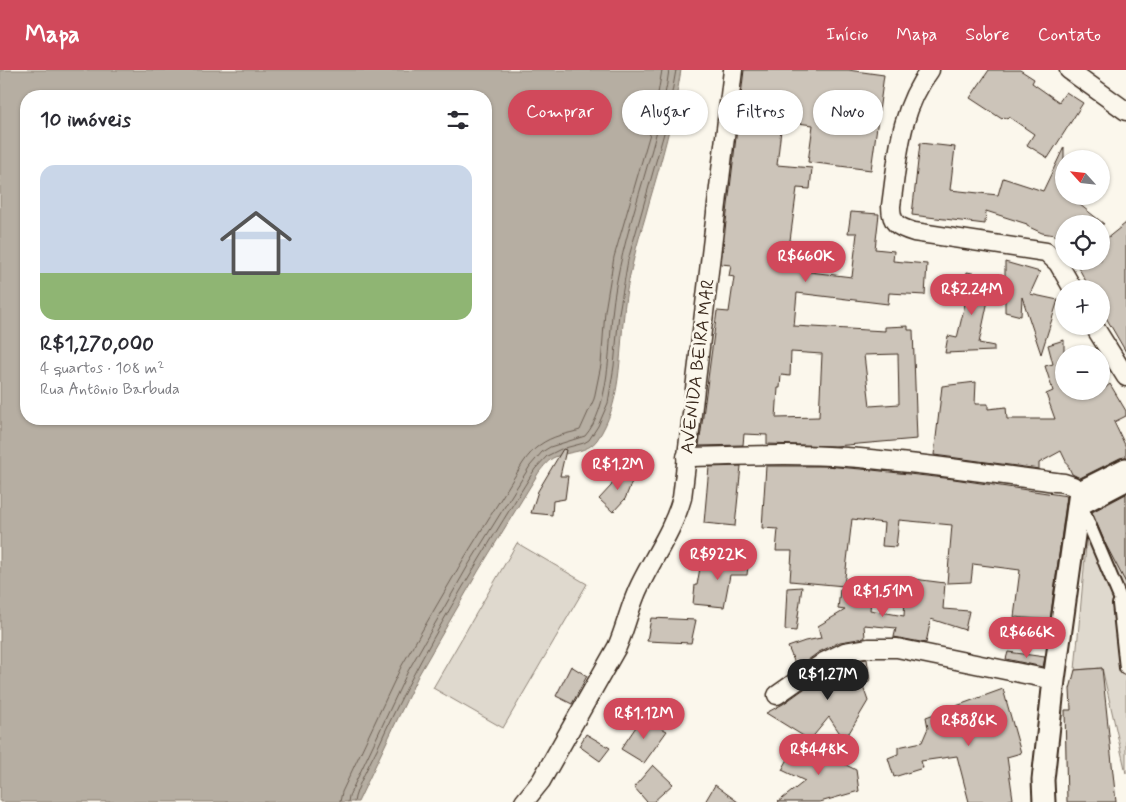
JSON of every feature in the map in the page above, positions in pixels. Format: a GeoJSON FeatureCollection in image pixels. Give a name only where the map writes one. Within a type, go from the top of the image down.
{"type":"FeatureCollection","features":[{"type":"Feature","properties":{"kind":"street","name":"AVENIDA BEIRA MAR"},"geometry":{"type":"LineString","coordinates":[[524,802],[541,781],[617,648],[632,602],[676,517],[682,498],[733,70]]}},
{"type":"Feature","properties":{"kind":"street"},"geometry":{"type":"LineString","coordinates":[[930,70],[920,84],[909,106],[902,129],[890,206],[891,216],[896,224],[914,232],[1046,252],[1058,263],[1068,280]]}},
{"type":"Feature","properties":{"kind":"street"},"geometry":{"type":"LineString","coordinates":[[1069,70],[1126,112]]}},
{"type":"Feature","properties":{"kind":"street"},"geometry":{"type":"LineString","coordinates":[[1100,335],[1126,377]]}},
{"type":"Feature","properties":{"kind":"street"},"geometry":{"type":"LineString","coordinates":[[686,457],[800,455],[854,458],[1064,483],[1080,492]]}},
{"type":"Feature","properties":{"kind":"street"},"geometry":{"type":"LineString","coordinates":[[1080,492],[1126,469]]}},
{"type":"Feature","properties":{"kind":"street"},"geometry":{"type":"LineString","coordinates":[[1126,485],[1082,508],[1126,612]]}},
{"type":"Feature","properties":{"kind":"street"},"geometry":{"type":"LineString","coordinates":[[1044,802],[1043,780],[1054,680],[1080,492]]}},
{"type":"Feature","properties":{"kind":"street"},"geometry":{"type":"LineString","coordinates":[[1118,596],[1126,668]]}},
{"type":"Feature","properties":{"kind":"street"},"geometry":{"type":"LineString","coordinates":[[777,696],[824,662],[845,652],[869,648],[897,648],[1054,680]]}},
{"type":"Feature","properties":{"kind":"shaded area"},"geometry":{"type":"Polygon","coordinates":[[[1126,481],[1126,773],[1102,668],[1075,670],[1090,501],[1126,481]]]}},
{"type":"Feature","properties":{"kind":"shaded area"},"geometry":{"type":"Polygon","coordinates":[[[517,543],[587,584],[503,728],[433,688],[517,543]]]}},
{"type":"Feature","properties":{"kind":"water"},"geometry":{"type":"Polygon","coordinates":[[[0,70],[681,70],[677,90],[622,90],[622,135],[667,135],[636,247],[626,295],[618,379],[611,411],[605,426],[597,440],[589,447],[553,458],[539,472],[479,570],[418,676],[358,802],[0,802],[0,70]]]}},
{"type":"Feature","properties":{"kind":"building"},"geometry":{"type":"Polygon","coordinates":[[[744,70],[848,70],[884,75],[882,90],[813,90],[813,125],[803,124],[803,90],[742,90],[744,70]]]}},
{"type":"Feature","properties":{"kind":"building"},"geometry":{"type":"Polygon","coordinates":[[[989,70],[1020,70],[1034,79],[1032,83],[1059,102],[1066,92],[1083,103],[1048,158],[1027,145],[1034,134],[1009,117],[1002,119],[970,98],[989,70]]]}},
{"type":"Feature","properties":{"kind":"building"},"geometry":{"type":"Polygon","coordinates":[[[813,125],[813,135],[876,135],[871,170],[808,162],[813,125]]]}},
{"type":"Feature","properties":{"kind":"building"},"geometry":{"type":"Polygon","coordinates":[[[736,135],[780,135],[777,165],[812,168],[810,189],[797,188],[789,248],[796,249],[793,270],[852,277],[857,233],[848,233],[851,212],[879,214],[875,249],[894,251],[893,261],[927,264],[925,295],[889,293],[888,304],[797,293],[794,326],[885,331],[885,327],[908,326],[908,330],[913,330],[917,439],[835,446],[767,444],[767,435],[744,434],[743,445],[699,446],[717,311],[729,312],[734,277],[729,276],[731,265],[721,264],[736,135]],[[791,352],[790,376],[781,375],[780,388],[778,388],[776,418],[819,417],[822,354],[791,352]],[[898,354],[864,355],[870,406],[899,404],[898,354]]]}},
{"type":"Feature","properties":{"kind":"building"},"geometry":{"type":"Polygon","coordinates":[[[920,143],[955,147],[950,190],[998,195],[1003,178],[1043,191],[1055,166],[1055,205],[1080,205],[1093,215],[1055,215],[1055,235],[1042,233],[1027,226],[1027,224],[986,211],[985,224],[912,215],[920,143]]]}},
{"type":"Feature","properties":{"kind":"building"},"geometry":{"type":"Polygon","coordinates":[[[1126,223],[1126,352],[1110,324],[1110,280],[1085,280],[1080,270],[1110,270],[1110,236],[1126,223]]]}},
{"type":"Feature","properties":{"kind":"building"},"geometry":{"type":"Polygon","coordinates":[[[1005,262],[1040,272],[1030,294],[1055,299],[1055,310],[1041,354],[1022,297],[1021,316],[1005,312],[1005,262]]]}},
{"type":"Feature","properties":{"kind":"building"},"geometry":{"type":"Polygon","coordinates":[[[967,272],[993,277],[979,343],[994,346],[994,351],[945,353],[948,336],[957,338],[965,304],[961,303],[967,272]]]}},
{"type":"Feature","properties":{"kind":"building"},"geometry":{"type":"Polygon","coordinates":[[[1064,340],[1064,345],[1055,345],[1055,400],[1110,400],[1110,384],[1126,411],[1126,416],[1114,422],[1126,447],[1126,457],[1120,458],[1080,478],[1072,474],[1061,451],[1039,463],[1039,469],[934,455],[942,386],[976,382],[975,404],[988,404],[988,409],[1006,407],[1007,419],[1055,419],[1046,394],[1053,391],[1045,366],[1053,364],[1048,345],[1064,340]]]}},
{"type":"Feature","properties":{"kind":"building"},"geometry":{"type":"Polygon","coordinates":[[[563,449],[566,450],[560,476],[568,476],[565,499],[553,501],[552,515],[531,513],[538,491],[563,449]]]}},
{"type":"Feature","properties":{"kind":"building"},"geometry":{"type":"Polygon","coordinates":[[[741,466],[735,526],[704,523],[709,467],[741,466]]]}},
{"type":"Feature","properties":{"kind":"building"},"geometry":{"type":"Polygon","coordinates":[[[766,466],[826,466],[872,470],[954,479],[1067,496],[1050,620],[1014,617],[1020,570],[973,564],[971,582],[947,583],[952,525],[899,520],[896,547],[882,546],[884,523],[852,519],[844,586],[790,581],[792,551],[776,551],[778,529],[762,528],[766,466]]]}},
{"type":"Feature","properties":{"kind":"building"},"geometry":{"type":"Polygon","coordinates":[[[619,471],[635,474],[625,499],[613,512],[599,499],[611,486],[619,471]]]}},
{"type":"Feature","properties":{"kind":"building"},"geometry":{"type":"Polygon","coordinates":[[[1126,494],[1126,583],[1106,545],[1092,512],[1126,494]]]}},
{"type":"Feature","properties":{"kind":"building"},"geometry":{"type":"Polygon","coordinates":[[[749,556],[747,575],[730,575],[724,607],[693,604],[695,585],[697,585],[701,562],[728,564],[729,558],[749,556]]]}},
{"type":"Feature","properties":{"kind":"building"},"geometry":{"type":"Polygon","coordinates":[[[906,578],[945,583],[943,609],[969,611],[965,630],[931,619],[926,643],[894,637],[896,628],[864,625],[865,638],[840,642],[819,652],[797,668],[788,647],[821,638],[818,626],[845,610],[838,609],[840,589],[872,590],[870,610],[904,616],[906,578]]]}},
{"type":"Feature","properties":{"kind":"building"},"geometry":{"type":"Polygon","coordinates":[[[802,587],[796,631],[785,630],[787,588],[802,587]]]}},
{"type":"Feature","properties":{"kind":"building"},"geometry":{"type":"Polygon","coordinates":[[[651,618],[696,620],[691,643],[647,641],[651,618]]]}},
{"type":"Feature","properties":{"kind":"building"},"geometry":{"type":"Polygon","coordinates":[[[1008,652],[1045,657],[1043,667],[1006,659],[1008,652]]]}},
{"type":"Feature","properties":{"kind":"building"},"geometry":{"type":"Polygon","coordinates":[[[867,659],[870,681],[862,684],[868,701],[849,733],[841,735],[829,717],[810,740],[766,713],[783,704],[829,671],[848,662],[867,659]]]}},
{"type":"Feature","properties":{"kind":"building"},"geometry":{"type":"Polygon","coordinates":[[[571,666],[587,676],[572,704],[556,696],[571,666]]]}},
{"type":"Feature","properties":{"kind":"building"},"geometry":{"type":"Polygon","coordinates":[[[1102,668],[1116,802],[1067,802],[1065,710],[1071,710],[1070,689],[1075,670],[1102,668]]]}},
{"type":"Feature","properties":{"kind":"building"},"geometry":{"type":"Polygon","coordinates":[[[1003,689],[1021,753],[1007,757],[1013,799],[1002,802],[969,802],[957,756],[921,761],[923,768],[894,777],[888,758],[898,754],[898,747],[922,742],[928,728],[926,717],[1003,689]]]}},
{"type":"Feature","properties":{"kind":"building"},"geometry":{"type":"Polygon","coordinates":[[[642,718],[667,731],[644,763],[621,749],[642,718]]]}},
{"type":"Feature","properties":{"kind":"building"},"geometry":{"type":"Polygon","coordinates":[[[586,734],[610,748],[600,761],[579,746],[586,734]]]}},
{"type":"Feature","properties":{"kind":"building"},"geometry":{"type":"Polygon","coordinates":[[[798,741],[833,759],[831,761],[836,760],[856,770],[859,791],[820,802],[778,802],[805,781],[782,770],[798,741]]]}},
{"type":"Feature","properties":{"kind":"building"},"geometry":{"type":"Polygon","coordinates":[[[653,765],[673,784],[653,802],[647,802],[634,787],[653,765]]]}},
{"type":"Feature","properties":{"kind":"building"},"geometry":{"type":"Polygon","coordinates":[[[715,785],[738,802],[705,802],[715,785]]]}}]}
